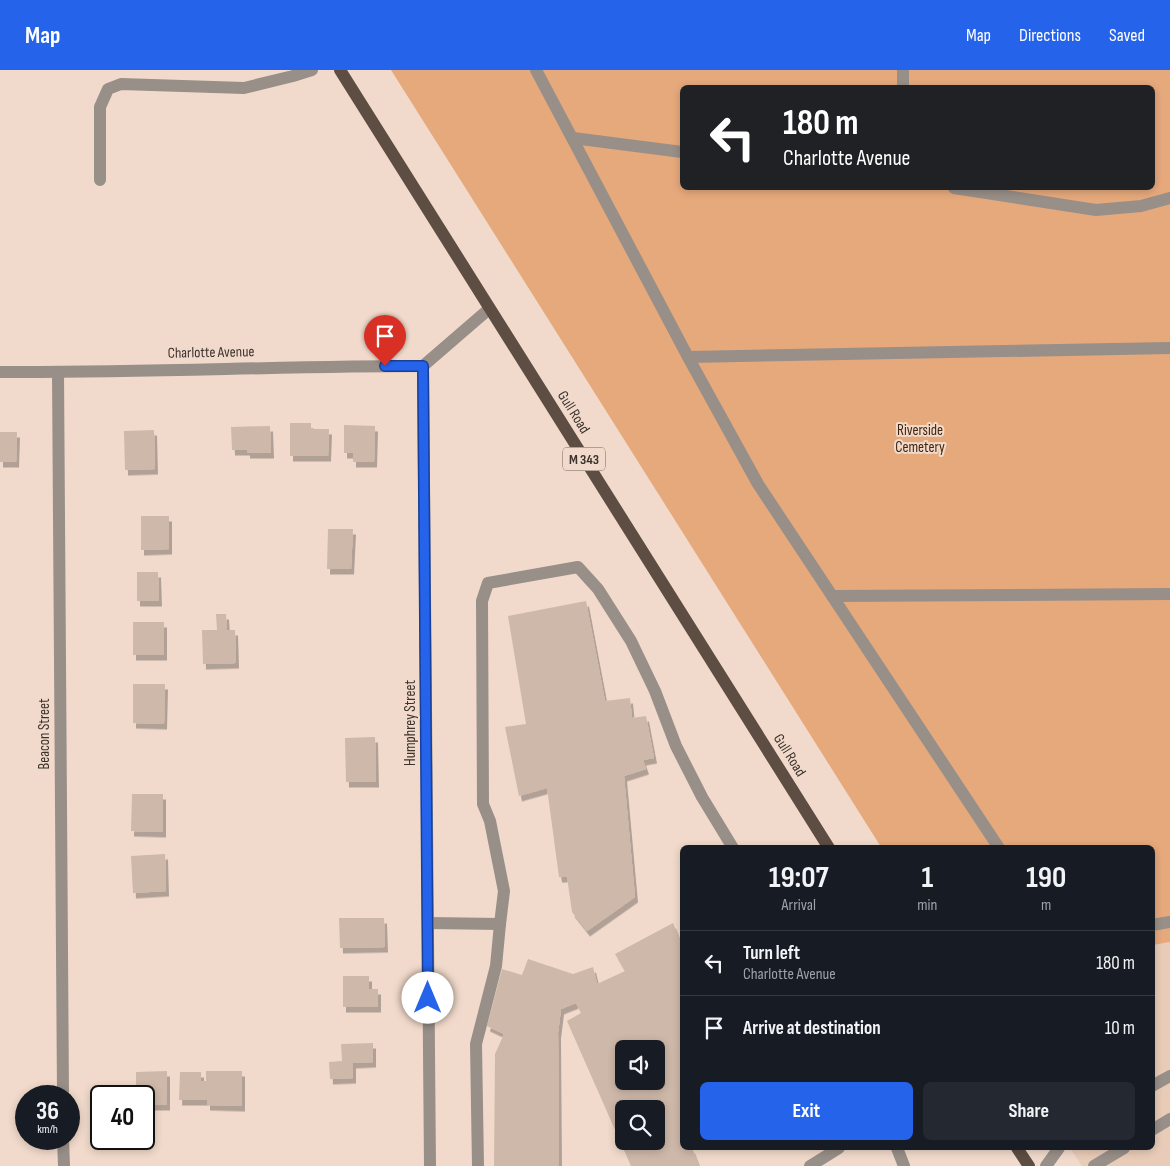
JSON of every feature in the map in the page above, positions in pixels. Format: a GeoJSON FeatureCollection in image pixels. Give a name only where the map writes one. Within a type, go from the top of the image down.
{"type":"FeatureCollection","features":[{"type":"Feature","properties":{"kind":"main road","name":"Gull Road"},"geometry":{"type":"LineString","coordinates":[[340,70],[827,845]]}},
{"type":"Feature","properties":{"kind":"main road"},"geometry":{"type":"LineString","coordinates":[[1018,1150],[1029,1166]]}},
{"type":"Feature","properties":{"kind":"street"},"geometry":{"type":"LineString","coordinates":[[100,180],[100,107],[108,89],[121,84],[244,88],[312,70]]}},
{"type":"Feature","properties":{"kind":"street"},"geometry":{"type":"LineString","coordinates":[[536,70],[688,357],[758,484],[997,845]]}},
{"type":"Feature","properties":{"kind":"street"},"geometry":{"type":"LineString","coordinates":[[903,70],[903,85]]}},
{"type":"Feature","properties":{"kind":"street"},"geometry":{"type":"LineString","coordinates":[[573,138],[680,152]]}},
{"type":"Feature","properties":{"kind":"street"},"geometry":{"type":"LineString","coordinates":[[967,190],[1096,210],[1141,206],[1170,198]]}},
{"type":"Feature","properties":{"kind":"street"},"geometry":{"type":"LineString","coordinates":[[423,366],[489,309]]}},
{"type":"Feature","properties":{"kind":"street"},"geometry":{"type":"LineString","coordinates":[[688,357],[1170,348]]}},
{"type":"Feature","properties":{"kind":"street","name":"Charlotte Avenue"},"geometry":{"type":"LineString","coordinates":[[0,372],[299,366],[423,366]]}},
{"type":"Feature","properties":{"kind":"street","name":"Humphrey Street"},"geometry":{"type":"LineString","coordinates":[[423,366],[430,1166]]}},
{"type":"Feature","properties":{"kind":"street","name":"Beacon Street"},"geometry":{"type":"LineString","coordinates":[[58,372],[63,1085]]}},
{"type":"Feature","properties":{"kind":"street"},"geometry":{"type":"LineString","coordinates":[[478,1166],[476,1044],[496,966],[504,891],[490,821],[483,804],[482,601],[488,583],[578,567],[598,589],[631,641],[655,692],[676,746],[702,797],[731,845]]}},
{"type":"Feature","properties":{"kind":"street"},"geometry":{"type":"LineString","coordinates":[[832,596],[1170,594]]}},
{"type":"Feature","properties":{"kind":"street"},"geometry":{"type":"LineString","coordinates":[[1155,924],[1170,922]]}},
{"type":"Feature","properties":{"kind":"street"},"geometry":{"type":"LineString","coordinates":[[428,923],[500,924]]}},
{"type":"Feature","properties":{"kind":"street"},"geometry":{"type":"LineString","coordinates":[[1155,1084],[1170,1076]]}},
{"type":"Feature","properties":{"kind":"street"},"geometry":{"type":"LineString","coordinates":[[1155,1128],[1170,1119]]}},
{"type":"Feature","properties":{"kind":"street"},"geometry":{"type":"LineString","coordinates":[[63,1150],[64,1166]]}},
{"type":"Feature","properties":{"kind":"street"},"geometry":{"type":"LineString","coordinates":[[810,1166],[835,1150]]}},
{"type":"Feature","properties":{"kind":"street"},"geometry":{"type":"LineString","coordinates":[[898,1150],[904,1166]]}},
{"type":"Feature","properties":{"kind":"street"},"geometry":{"type":"LineString","coordinates":[[1046,1166],[1058,1150]]}},
{"type":"Feature","properties":{"kind":"street"},"geometry":{"type":"LineString","coordinates":[[1094,1166],[1121,1150]]}},
{"type":"Feature","properties":{"kind":"shaded area"},"geometry":{"type":"Polygon","coordinates":[[[1170,942],[1170,1166],[1082,1166],[1071,1150],[1155,1150],[1155,945],[1170,942]]]}},
{"type":"Feature","properties":{"kind":"green space","name":"Riverside Cemetery"},"geometry":{"type":"Polygon","coordinates":[[[391,70],[1170,70],[1170,942],[1155,945],[1155,845],[880,845],[391,70]]]}},
{"type":"Feature","properties":{"kind":"building"},"geometry":{"type":"Polygon","coordinates":[[[290,423],[311,423],[311,429],[329,429],[328,456],[290,456],[290,423]]]}},
{"type":"Feature","properties":{"kind":"building"},"geometry":{"type":"Polygon","coordinates":[[[344,425],[375,426],[374,462],[353,462],[353,453],[344,453],[344,425]]]}},
{"type":"Feature","properties":{"kind":"building"},"geometry":{"type":"Polygon","coordinates":[[[270,426],[271,453],[247,453],[247,450],[232,450],[231,427],[270,426]]]}},
{"type":"Feature","properties":{"kind":"building"},"geometry":{"type":"Polygon","coordinates":[[[154,430],[155,469],[125,470],[124,431],[154,430]]]}},
{"type":"Feature","properties":{"kind":"building"},"geometry":{"type":"Polygon","coordinates":[[[0,432],[17,432],[16,462],[0,462],[0,432]]]}},
{"type":"Feature","properties":{"kind":"building"},"geometry":{"type":"Polygon","coordinates":[[[141,516],[169,516],[169,549],[141,550],[141,516]]]}},
{"type":"Feature","properties":{"kind":"building"},"geometry":{"type":"Polygon","coordinates":[[[328,529],[353,529],[351,569],[327,569],[328,529]]]}},
{"type":"Feature","properties":{"kind":"building"},"geometry":{"type":"Polygon","coordinates":[[[137,572],[158,572],[159,601],[137,601],[137,572]]]}},
{"type":"Feature","properties":{"kind":"building"},"geometry":{"type":"Polygon","coordinates":[[[586,601],[605,701],[630,698],[632,718],[646,716],[654,758],[643,760],[646,769],[624,776],[635,897],[587,931],[572,912],[567,877],[559,877],[547,788],[519,796],[505,727],[526,724],[508,616],[586,601]]]}},
{"type":"Feature","properties":{"kind":"building"},"geometry":{"type":"Polygon","coordinates":[[[216,614],[226,614],[227,630],[235,630],[236,663],[203,664],[202,630],[217,630],[216,614]]]}},
{"type":"Feature","properties":{"kind":"building"},"geometry":{"type":"Polygon","coordinates":[[[133,622],[164,622],[164,655],[133,655],[133,622]]]}},
{"type":"Feature","properties":{"kind":"building"},"geometry":{"type":"Polygon","coordinates":[[[133,684],[165,684],[164,724],[133,723],[133,684]]]}},
{"type":"Feature","properties":{"kind":"building"},"geometry":{"type":"Polygon","coordinates":[[[375,737],[376,782],[346,782],[345,738],[375,737]]]}},
{"type":"Feature","properties":{"kind":"building"},"geometry":{"type":"Polygon","coordinates":[[[132,794],[163,794],[163,832],[131,831],[132,794]]]}},
{"type":"Feature","properties":{"kind":"building"},"geometry":{"type":"Polygon","coordinates":[[[165,854],[166,891],[133,893],[131,856],[165,854]]]}},
{"type":"Feature","properties":{"kind":"building"},"geometry":{"type":"Polygon","coordinates":[[[339,918],[384,918],[385,947],[340,948],[339,918]]]}},
{"type":"Feature","properties":{"kind":"building"},"geometry":{"type":"Polygon","coordinates":[[[673,923],[680,941],[680,1150],[693,1150],[699,1166],[631,1166],[624,1150],[665,1150],[665,1100],[615,1100],[615,1130],[567,1021],[581,1013],[576,1003],[561,1009],[558,1033],[559,1166],[494,1166],[495,1054],[504,1034],[487,1026],[502,969],[522,975],[528,959],[573,974],[593,967],[597,984],[625,971],[615,954],[673,923]]]}},
{"type":"Feature","properties":{"kind":"building"},"geometry":{"type":"Polygon","coordinates":[[[343,976],[369,976],[369,989],[378,989],[378,1007],[343,1007],[343,976]]]}},
{"type":"Feature","properties":{"kind":"building"},"geometry":{"type":"Polygon","coordinates":[[[373,1043],[373,1062],[353,1063],[353,1078],[330,1079],[329,1062],[342,1061],[341,1044],[373,1043]]]}},
{"type":"Feature","properties":{"kind":"building"},"geometry":{"type":"Polygon","coordinates":[[[167,1071],[167,1105],[155,1105],[155,1085],[136,1085],[136,1072],[167,1071]]]}},
{"type":"Feature","properties":{"kind":"building"},"geometry":{"type":"Polygon","coordinates":[[[206,1071],[242,1071],[242,1106],[207,1105],[207,1100],[179,1100],[180,1072],[201,1072],[201,1081],[206,1081],[206,1071]]]}},
{"type":"Feature","properties":{"kind":"route"},"geometry":{"type":"LineString","coordinates":[[385,366],[423,366],[428,998]]}}]}
